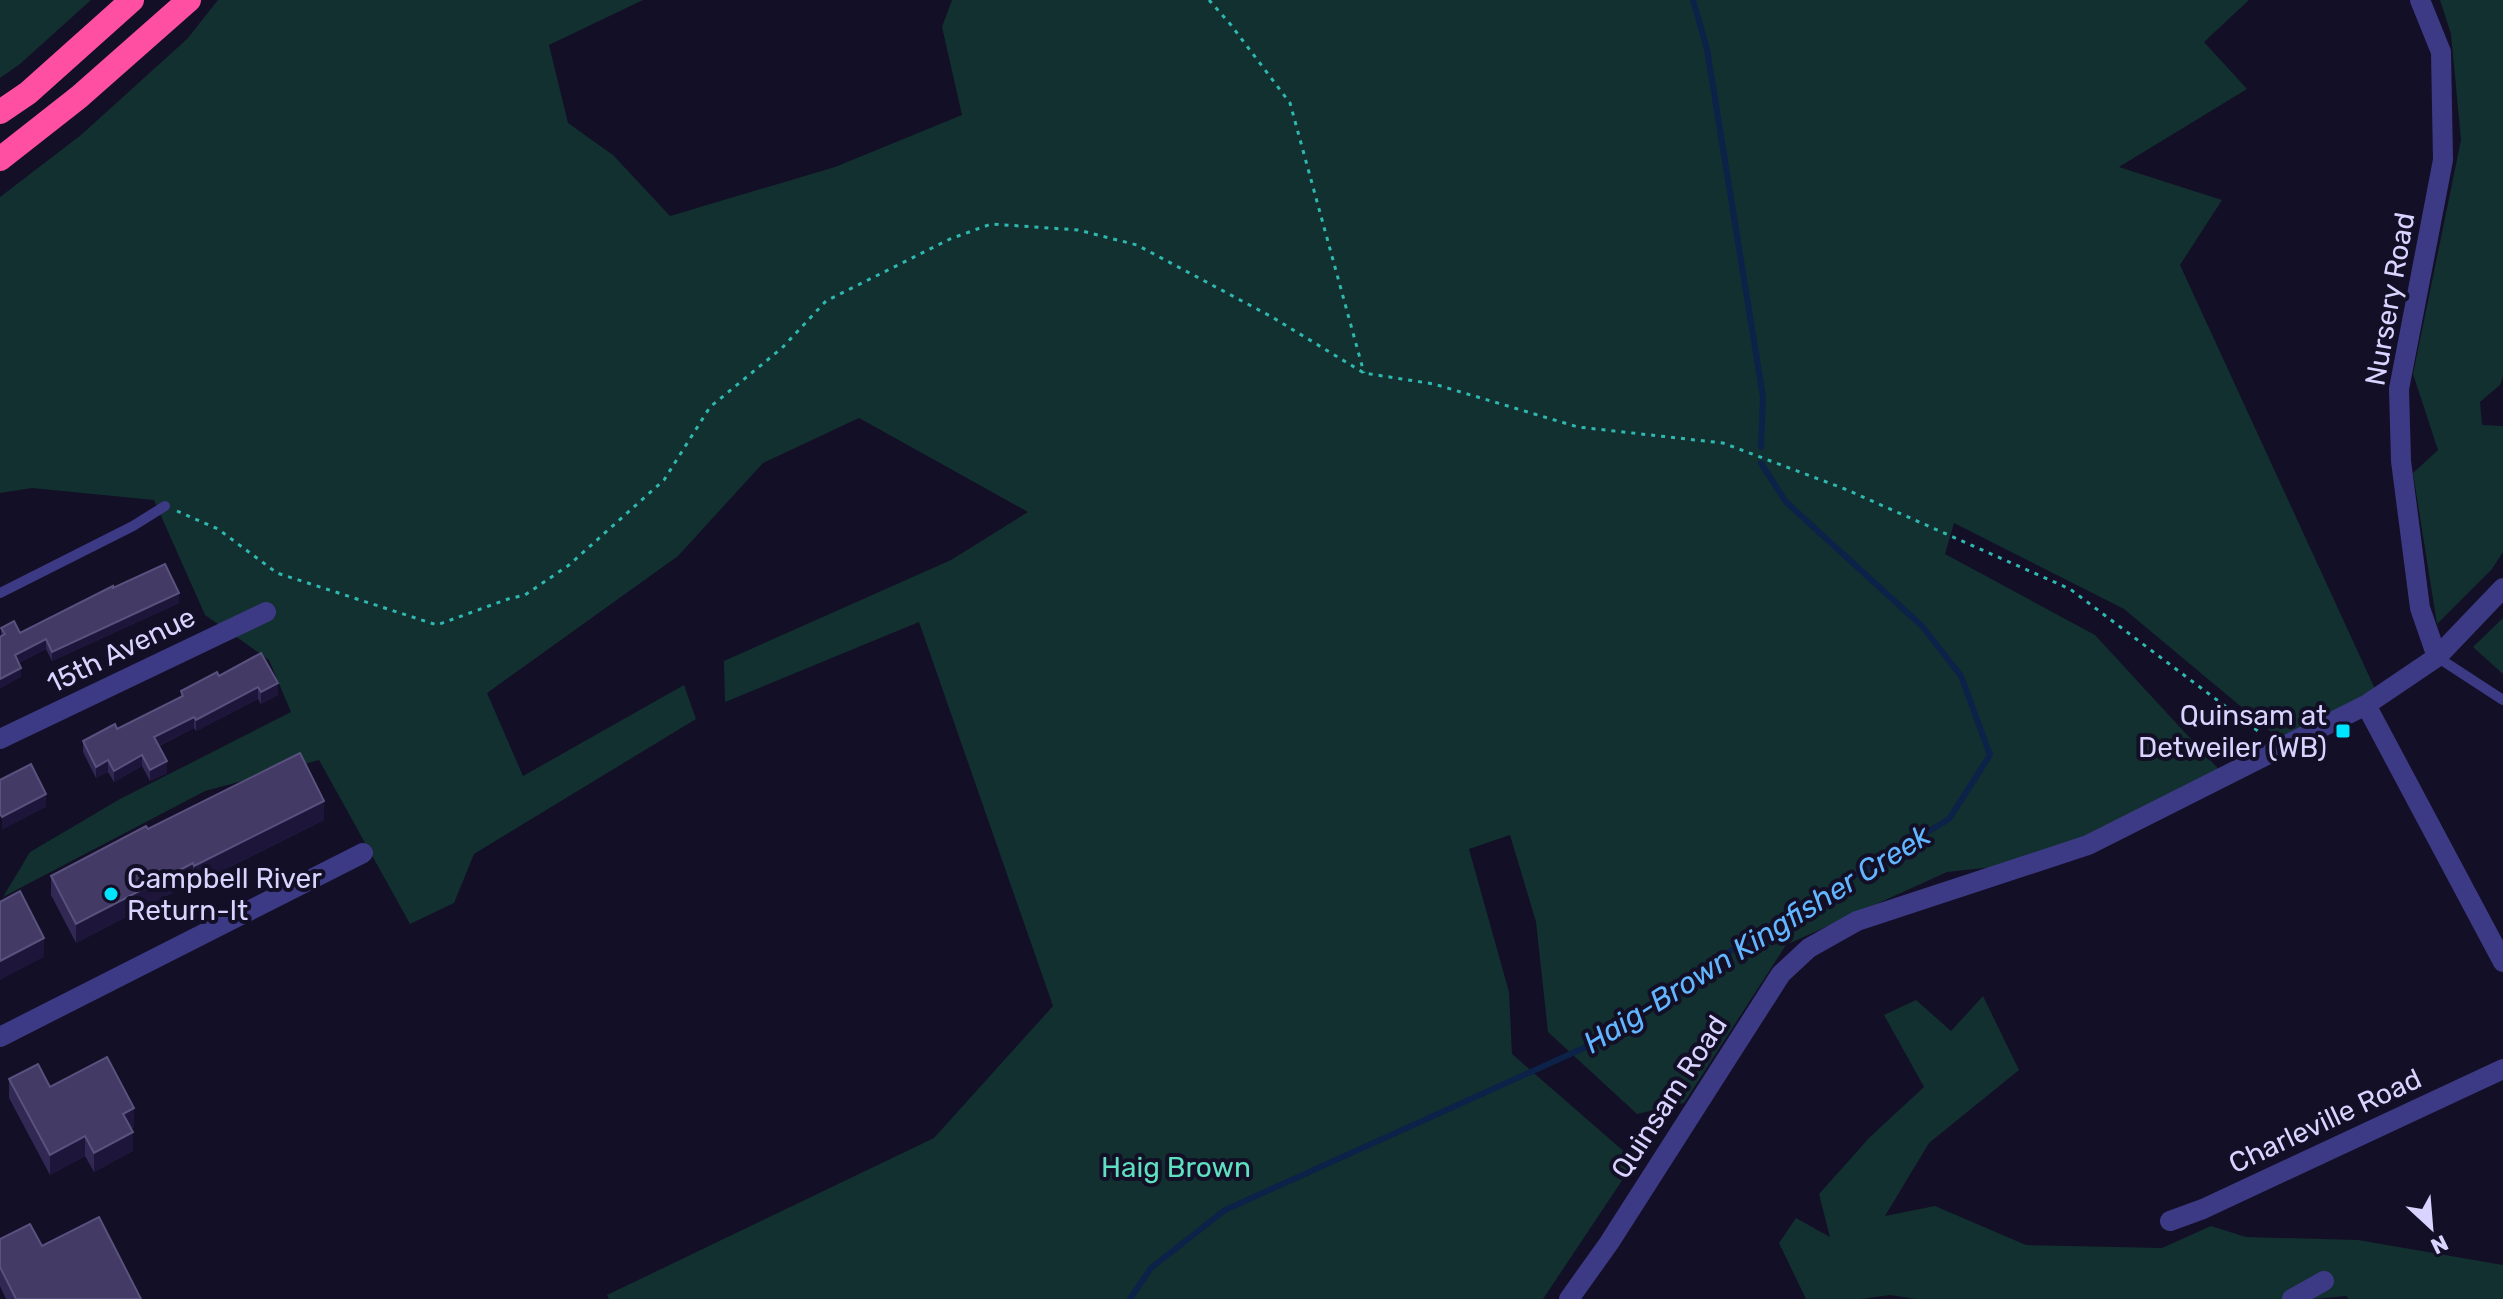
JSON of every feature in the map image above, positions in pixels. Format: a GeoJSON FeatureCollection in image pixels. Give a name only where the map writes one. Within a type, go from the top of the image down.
{"type":"FeatureCollection","features":[{"type":"Feature","properties":{"kind":"highway"},"geometry":{"type":"LineString","coordinates":[[0,112],[28,93],[132,0]]}},
{"type":"Feature","properties":{"kind":"highway"},"geometry":{"type":"LineString","coordinates":[[0,159],[79,97],[189,0]]}},
{"type":"Feature","properties":{"kind":"street","name":"Nursery Road"},"geometry":{"type":"LineString","coordinates":[[2420,0],[2441,52],[2443,160],[2399,389],[2400,432],[2420,608],[2437,657]]}},
{"type":"Feature","properties":{"kind":"street","name":"Quinsam Road"},"geometry":{"type":"LineString","coordinates":[[1569,1299],[1609,1243],[1781,974],[1809,948],[1857,921],[2088,845],[2366,705],[2437,657],[2503,588]]}},
{"type":"Feature","properties":{"kind":"street","name":"15th Avenue"},"geometry":{"type":"LineString","coordinates":[[0,739],[266,612]]}},
{"type":"Feature","properties":{"kind":"street"},"geometry":{"type":"LineString","coordinates":[[2366,705],[2503,962]]}},
{"type":"Feature","properties":{"kind":"street"},"geometry":{"type":"LineString","coordinates":[[0,1037],[363,853]]}},
{"type":"Feature","properties":{"kind":"street","name":"Charleville Road"},"geometry":{"type":"LineString","coordinates":[[2170,1221],[2203,1209],[2503,1069]]}},
{"type":"Feature","properties":{"kind":"street"},"geometry":{"type":"LineString","coordinates":[[2292,1299],[2324,1281]]}},
{"type":"Feature","properties":{"kind":"lane"},"geometry":{"type":"LineString","coordinates":[[0,593],[133,526],[165,506]]}},
{"type":"Feature","properties":{"kind":"lane"},"geometry":{"type":"LineString","coordinates":[[2437,657],[2503,700]]}},
{"type":"Feature","properties":{"kind":"path"},"geometry":{"type":"LineString","coordinates":[[1209,0],[1290,103],[1364,373]]}},
{"type":"Feature","properties":{"kind":"path"},"geometry":{"type":"LineString","coordinates":[[165,506],[218,529],[277,573],[437,625],[525,595],[569,565],[664,480],[710,407],[782,348],[826,301],[950,239],[991,224],[1078,230],[1137,245],[1272,317],[1364,373],[1434,384],[1578,427],[1723,443],[1845,489],[2070,589],[2281,748]]}},
{"type":"Feature","properties":{"kind":"green space"},"geometry":{"type":"Polygon","coordinates":[[[0,0],[91,0],[0,78],[0,0]]]}},
{"type":"Feature","properties":{"kind":"green space","name":"Haig Brown"},"geometry":{"type":"Polygon","coordinates":[[[218,0],[643,0],[549,45],[568,123],[613,155],[670,216],[835,167],[962,115],[942,27],[952,0],[2249,0],[2204,42],[2247,89],[2119,167],[2222,200],[2180,265],[2381,702],[2287,745],[2124,609],[1954,523],[1945,554],[2095,635],[2225,776],[2076,858],[1947,872],[1786,945],[1684,1103],[1637,1114],[1548,1032],[1536,922],[1510,835],[1469,849],[1509,992],[1512,1054],[1635,1161],[1543,1299],[609,1299],[607,1295],[934,1138],[1053,1006],[919,622],[725,702],[724,661],[951,560],[1028,512],[859,418],[763,463],[678,556],[487,693],[523,776],[684,685],[696,719],[474,854],[454,903],[410,924],[319,760],[205,791],[3,897],[30,852],[120,799],[291,712],[269,660],[205,615],[154,500],[32,488],[0,493],[0,197],[81,135],[187,39],[218,0]]]}},
{"type":"Feature","properties":{"kind":"green space"},"geometry":{"type":"Polygon","coordinates":[[[2440,0],[2503,0],[2503,376],[2500,385],[2480,402],[2482,425],[2503,426],[2503,552],[2492,569],[2437,624],[2413,473],[2438,450],[2413,374],[2461,140],[2451,34],[2440,0]]]}},
{"type":"Feature","properties":{"kind":"green space"},"geometry":{"type":"Polygon","coordinates":[[[2503,618],[2503,674],[2473,647],[2503,618]]]}},
{"type":"Feature","properties":{"kind":"green space"},"geometry":{"type":"Polygon","coordinates":[[[1983,996],[2019,1070],[1929,1143],[1885,1216],[1935,1206],[2026,1245],[2162,1248],[2211,1226],[2246,1237],[2358,1240],[2503,1265],[2503,1299],[2349,1299],[2346,1296],[2314,1299],[1916,1299],[1890,1295],[1861,1299],[1806,1299],[1779,1243],[1796,1218],[1830,1237],[1819,1194],[1870,1137],[1924,1087],[1884,1015],[1916,1000],[1951,1031],[1983,996]]]}},
{"type":"Feature","properties":{"kind":"building"},"geometry":{"type":"Polygon","coordinates":[[[165,564],[179,593],[52,652],[46,639],[15,655],[21,668],[0,679],[0,637],[5,634],[1,628],[14,621],[20,633],[113,586],[165,564]]]}},
{"type":"Feature","properties":{"kind":"building"},"geometry":{"type":"Polygon","coordinates":[[[261,653],[278,683],[261,692],[258,687],[196,720],[194,717],[154,737],[167,761],[150,770],[142,755],[114,771],[108,760],[96,767],[83,741],[115,724],[117,729],[183,696],[181,691],[217,672],[219,676],[261,653]]]}},
{"type":"Feature","properties":{"kind":"building"},"geometry":{"type":"Polygon","coordinates":[[[300,753],[324,801],[194,866],[193,863],[76,924],[51,876],[146,826],[148,829],[300,753]]]}},
{"type":"Feature","properties":{"kind":"building"},"geometry":{"type":"Polygon","coordinates":[[[31,764],[46,794],[2,817],[0,780],[31,764]]]}},
{"type":"Feature","properties":{"kind":"building"},"geometry":{"type":"Polygon","coordinates":[[[20,891],[44,938],[0,961],[0,902],[20,891]]]}},
{"type":"Feature","properties":{"kind":"building"},"geometry":{"type":"Polygon","coordinates":[[[107,1057],[134,1108],[123,1114],[133,1132],[94,1153],[85,1136],[50,1155],[9,1079],[38,1064],[50,1087],[107,1057]]]}},
{"type":"Feature","properties":{"kind":"building"},"geometry":{"type":"Polygon","coordinates":[[[99,1217],[141,1299],[16,1299],[0,1267],[0,1239],[30,1224],[42,1246],[99,1217]]]}},
{"type":"Feature","properties":{"kind":"waterway","name":"Haig-Brown Kingfisher Creek"},"geometry":{"type":"LineString","coordinates":[[1693,0],[1707,49],[1763,397],[1761,447]]}},
{"type":"Feature","properties":{"kind":"waterway","name":"Haig-Brown Kingfisher Creek"},"geometry":{"type":"LineString","coordinates":[[1130,1299],[1151,1268],[1225,1210],[1619,1032],[1692,974],[1949,819],[1990,755],[1961,676],[1922,626],[1786,502],[1761,463]]}},
{"type":"Feature","properties":{"kind":"place","name":"Quinsam at Detweiler (WB)"},"geometry":{"type":"Point","coordinates":[2343,731]}},
{"type":"Feature","properties":{"kind":"place","name":"Campbell River Return-It"},"geometry":{"type":"Point","coordinates":[111,894]}}]}
